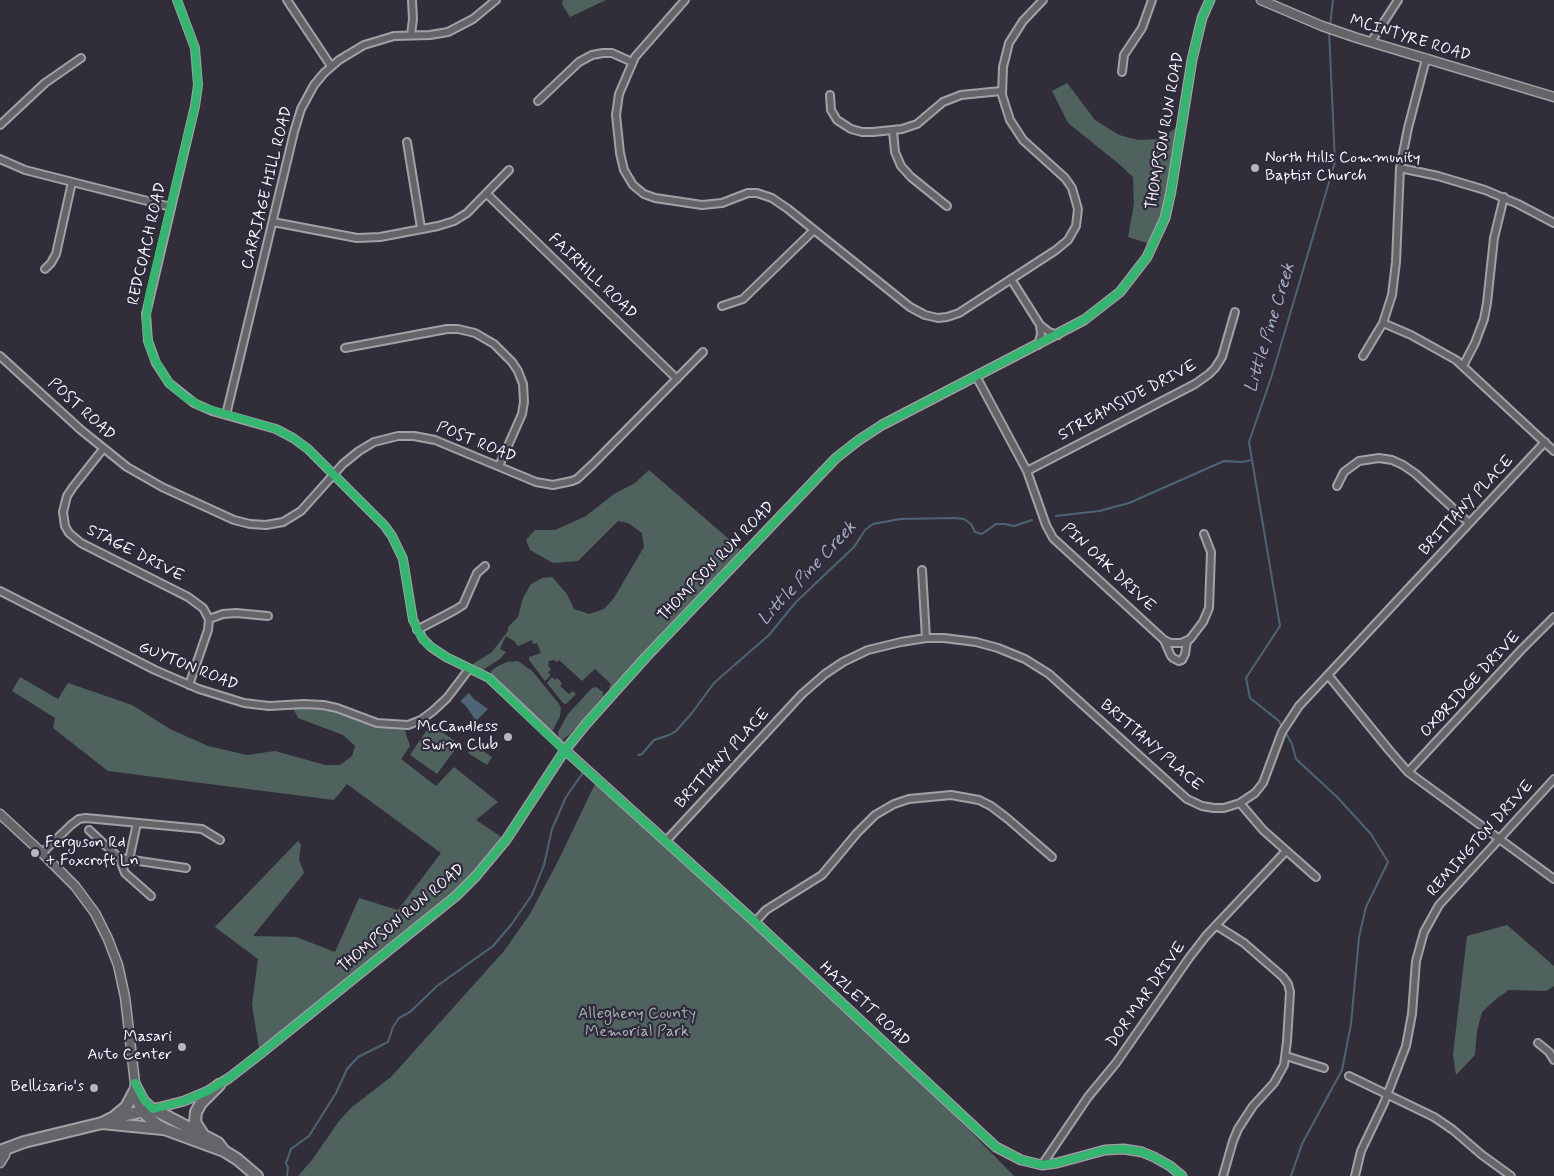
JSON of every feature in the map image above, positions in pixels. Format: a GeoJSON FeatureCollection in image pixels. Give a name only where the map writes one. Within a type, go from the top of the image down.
{"type":"FeatureCollection","features":[{"type":"Feature","properties":{"kind":"main road"},"geometry":{"type":"LineString","coordinates":[[206,1137],[196,1126],[196,1112],[201,1103],[219,1085]]}},
{"type":"Feature","properties":{"kind":"main road"},"geometry":{"type":"LineString","coordinates":[[108,1122],[126,1107],[134,1087]]}},
{"type":"Feature","properties":{"kind":"main road"},"geometry":{"type":"LineString","coordinates":[[147,1111],[157,1125],[224,1151],[257,1176]]}},
{"type":"Feature","properties":{"kind":"main road"},"geometry":{"type":"LineString","coordinates":[[2,1148],[147,1111],[218,1143],[224,1151]]}},
{"type":"Feature","properties":{"kind":"main road"},"geometry":{"type":"LineString","coordinates":[[108,1122],[167,1130]]}},
{"type":"Feature","properties":{"kind":"street","name":"REDCOACH ROAD"},"geometry":{"type":"LineString","coordinates":[[177,0],[195,48],[198,85],[196,106],[147,307],[148,341],[156,363],[173,387],[194,403],[226,415],[267,426],[293,438],[308,448],[384,525],[395,541],[402,558],[411,613],[417,630],[431,647],[469,669]]}},
{"type":"Feature","properties":{"kind":"street"},"geometry":{"type":"LineString","coordinates":[[287,0],[331,66]]}},
{"type":"Feature","properties":{"kind":"street"},"geometry":{"type":"LineString","coordinates":[[410,35],[413,19],[412,0]]}},
{"type":"Feature","properties":{"kind":"street","name":"CARRIAGE HILL ROAD"},"geometry":{"type":"LineString","coordinates":[[226,415],[301,109],[314,85],[331,66],[357,48],[394,36],[440,34],[455,30],[473,19],[496,0]]}},
{"type":"Feature","properties":{"kind":"street"},"geometry":{"type":"LineString","coordinates":[[685,0],[632,62],[619,94],[616,120],[622,164],[627,176],[636,188],[644,194],[655,198],[702,205],[722,203],[748,193],[761,194],[781,204],[910,307],[930,317],[943,318],[955,315],[1056,250],[1068,240],[1076,226],[1078,209],[1068,180],[1030,147],[1016,130],[1006,110],[1002,90],[1003,67],[1009,43],[1023,21],[1043,0]]}},
{"type":"Feature","properties":{"kind":"street"},"geometry":{"type":"LineString","coordinates":[[1122,72],[1124,55],[1142,28],[1152,0]]}},
{"type":"Feature","properties":{"kind":"street","name":"THOMPSON RUN ROAD"},"geometry":{"type":"LineString","coordinates":[[147,1111],[184,1101],[219,1085],[466,887],[506,840],[565,750],[646,657],[836,458],[882,425],[1058,335],[1084,320],[1109,302],[1138,270],[1154,246],[1168,207],[1193,54],[1202,18],[1210,0]]}},
{"type":"Feature","properties":{"kind":"street","name":"MCINTYRE ROAD"},"geometry":{"type":"LineString","coordinates":[[1260,0],[1322,26],[1554,97]]}},
{"type":"Feature","properties":{"kind":"street"},"geometry":{"type":"LineString","coordinates":[[1371,42],[1398,0]]}},
{"type":"Feature","properties":{"kind":"street"},"geometry":{"type":"LineString","coordinates":[[538,101],[579,62],[592,55],[612,53],[632,62]]}},
{"type":"Feature","properties":{"kind":"street"},"geometry":{"type":"LineString","coordinates":[[0,125],[45,83],[81,58]]}},
{"type":"Feature","properties":{"kind":"street"},"geometry":{"type":"LineString","coordinates":[[1363,356],[1383,323],[1390,304],[1394,279],[1400,168],[1426,59]]}},
{"type":"Feature","properties":{"kind":"street"},"geometry":{"type":"LineString","coordinates":[[830,95],[829,102],[837,120],[846,126],[862,132],[893,130],[917,124],[943,102],[956,96],[973,92],[1002,90]]}},
{"type":"Feature","properties":{"kind":"street"},"geometry":{"type":"LineString","coordinates":[[893,130],[895,152],[901,166],[911,178],[947,206]]}},
{"type":"Feature","properties":{"kind":"street"},"geometry":{"type":"LineString","coordinates":[[407,142],[421,228]]}},
{"type":"Feature","properties":{"kind":"street"},"geometry":{"type":"LineString","coordinates":[[0,159],[25,170],[171,207]]}},
{"type":"Feature","properties":{"kind":"street"},"geometry":{"type":"LineString","coordinates":[[1400,168],[1457,181],[1504,197],[1554,223]]}},
{"type":"Feature","properties":{"kind":"street"},"geometry":{"type":"LineString","coordinates":[[273,222],[358,238],[380,237],[447,223],[467,213],[509,170]]}},
{"type":"Feature","properties":{"kind":"street"},"geometry":{"type":"LineString","coordinates":[[45,269],[56,254],[72,182]]}},
{"type":"Feature","properties":{"kind":"street","name":"FAIRHILL ROAD"},"geometry":{"type":"LineString","coordinates":[[487,194],[677,379]]}},
{"type":"Feature","properties":{"kind":"street"},"geometry":{"type":"LineString","coordinates":[[1463,366],[1484,320],[1494,238],[1504,197]]}},
{"type":"Feature","properties":{"kind":"street"},"geometry":{"type":"LineString","coordinates":[[722,306],[743,299],[814,230]]}},
{"type":"Feature","properties":{"kind":"street"},"geometry":{"type":"LineString","coordinates":[[1011,279],[1040,326],[1041,334],[1038,345]]}},
{"type":"Feature","properties":{"kind":"street","name":"STREAMSIDE DRIVE"},"geometry":{"type":"LineString","coordinates":[[1026,471],[1195,384],[1209,374],[1216,368],[1222,356],[1235,312]]}},
{"type":"Feature","properties":{"kind":"street"},"geometry":{"type":"LineString","coordinates":[[1383,323],[1431,345],[1463,366],[1554,451]]}},
{"type":"Feature","properties":{"kind":"street"},"geometry":{"type":"LineString","coordinates":[[1040,326],[1058,335]]}},
{"type":"Feature","properties":{"kind":"street"},"geometry":{"type":"LineString","coordinates":[[345,348],[447,329],[458,329],[475,333],[494,344],[512,362],[518,372],[522,384],[524,402],[522,414],[499,466]]}},
{"type":"Feature","properties":{"kind":"street","name":"POST ROAD"},"geometry":{"type":"LineString","coordinates":[[0,356],[104,449],[127,467],[162,487],[234,520],[250,524],[276,524],[291,518],[307,505],[352,456],[374,442],[390,438],[406,436],[435,440],[536,482],[553,484],[572,481],[593,464],[703,352]]}},
{"type":"Feature","properties":{"kind":"street","name":"PIN OAK DRIVE"},"geometry":{"type":"LineString","coordinates":[[976,376],[1026,471],[1046,525],[1056,542],[1164,640],[1171,656],[1179,661],[1186,654],[1187,642],[1203,622],[1209,608],[1211,552],[1204,534]]}},
{"type":"Feature","properties":{"kind":"street","name":"BRITTANY PLACE"},"geometry":{"type":"LineString","coordinates":[[666,841],[802,694],[825,674],[843,662],[868,650],[926,638],[976,642],[998,648],[1025,659],[1049,674],[1187,799],[1202,806],[1214,808],[1224,808],[1240,803],[1255,793],[1263,783],[1284,729],[1300,706],[1545,442]]}},
{"type":"Feature","properties":{"kind":"street","name":"STAGE DRIVE"},"geometry":{"type":"LineString","coordinates":[[104,449],[67,496],[63,516],[69,532],[87,547],[195,601],[203,608],[209,619]]}},
{"type":"Feature","properties":{"kind":"street"},"geometry":{"type":"LineString","coordinates":[[1338,486],[1344,472],[1359,462],[1380,458],[1392,460],[1416,474],[1469,523]]}},
{"type":"Feature","properties":{"kind":"street"},"geometry":{"type":"LineString","coordinates":[[417,630],[459,608],[466,600],[477,573],[485,566]]}},
{"type":"Feature","properties":{"kind":"street"},"geometry":{"type":"LineString","coordinates":[[922,570],[926,638]]}},
{"type":"Feature","properties":{"kind":"street","name":"GUYTON ROAD"},"geometry":{"type":"LineString","coordinates":[[0,591],[135,661],[189,685],[244,703],[269,706],[323,705],[337,708],[377,723],[403,725],[416,723],[433,711],[447,698],[469,669]]}},
{"type":"Feature","properties":{"kind":"street"},"geometry":{"type":"LineString","coordinates":[[189,685],[208,630],[209,619],[223,614],[268,616]]}},
{"type":"Feature","properties":{"kind":"street","name":"OXBRIDGE DRIVE"},"geometry":{"type":"LineString","coordinates":[[1408,772],[1554,617]]}},
{"type":"Feature","properties":{"kind":"street"},"geometry":{"type":"LineString","coordinates":[[1164,640],[1175,644],[1187,642]]}},
{"type":"Feature","properties":{"kind":"street"},"geometry":{"type":"LineString","coordinates":[[469,669],[489,678],[565,750]]}},
{"type":"Feature","properties":{"kind":"street"},"geometry":{"type":"LineString","coordinates":[[1328,675],[1408,772],[1554,879]]}},
{"type":"Feature","properties":{"kind":"street","name":"HAZLETT ROAD"},"geometry":{"type":"LineString","coordinates":[[565,750],[755,922],[987,1140],[1012,1156],[1042,1165],[1057,1163],[1105,1150],[1124,1149],[1142,1152],[1170,1166],[1182,1176]]}},
{"type":"Feature","properties":{"kind":"street","name":"REMINGTON DRIVE"},"geometry":{"type":"LineString","coordinates":[[1355,1176],[1361,1151],[1388,1094],[1409,1035],[1416,961],[1424,932],[1439,905],[1554,779]]}},
{"type":"Feature","properties":{"kind":"street"},"geometry":{"type":"LineString","coordinates":[[755,922],[766,910],[822,875],[857,833],[875,815],[894,804],[909,799],[951,795],[979,800],[1003,815],[1052,857]]}},
{"type":"Feature","properties":{"kind":"street"},"geometry":{"type":"LineString","coordinates":[[1240,803],[1263,830],[1316,877]]}},
{"type":"Feature","properties":{"kind":"street"},"geometry":{"type":"LineString","coordinates":[[0,814],[74,886],[102,926],[114,952],[125,997],[137,1102],[147,1111]]}},
{"type":"Feature","properties":{"kind":"street"},"geometry":{"type":"LineString","coordinates":[[42,853],[71,825],[79,819],[90,817],[202,830],[211,833],[220,840]]}},
{"type":"Feature","properties":{"kind":"street"},"geometry":{"type":"LineString","coordinates":[[129,860],[137,822]]}},
{"type":"Feature","properties":{"kind":"street"},"geometry":{"type":"LineString","coordinates":[[89,830],[120,858],[125,873],[151,896]]}},
{"type":"Feature","properties":{"kind":"street","name":"DOR MAR DRIVE"},"geometry":{"type":"LineString","coordinates":[[1042,1165],[1088,1097],[1116,1063],[1178,972],[1200,944],[1286,851]]}},
{"type":"Feature","properties":{"kind":"street"},"geometry":{"type":"LineString","coordinates":[[120,858],[186,868]]}},
{"type":"Feature","properties":{"kind":"street"},"geometry":{"type":"LineString","coordinates":[[1217,926],[1250,948],[1283,977],[1288,984],[1290,992],[1284,1065],[1277,1078],[1250,1110],[1238,1130],[1233,1141],[1224,1176]]}},
{"type":"Feature","properties":{"kind":"street"},"geometry":{"type":"LineString","coordinates":[[1538,1043],[1554,1060]]}},
{"type":"Feature","properties":{"kind":"street"},"geometry":{"type":"LineString","coordinates":[[1286,1056],[1324,1068]]}},
{"type":"Feature","properties":{"kind":"street"},"geometry":{"type":"LineString","coordinates":[[1349,1076],[1423,1110],[1442,1122],[1482,1155],[1512,1176]]}},
{"type":"Feature","properties":{"kind":"street"},"geometry":{"type":"LineString","coordinates":[[0,1163],[5,1156],[2,1148]]}},
{"type":"Feature","properties":{"kind":"green space"},"geometry":{"type":"Polygon","coordinates":[[[563,0],[606,0],[570,17],[562,4],[563,0]]]}},
{"type":"Feature","properties":{"kind":"green space"},"geometry":{"type":"Polygon","coordinates":[[[1067,83],[1095,120],[1119,135],[1138,140],[1159,139],[1181,125],[1171,191],[1153,245],[1128,237],[1134,204],[1133,177],[1068,123],[1052,91],[1067,83]]]}},
{"type":"Feature","properties":{"kind":"green space"},"geometry":{"type":"Polygon","coordinates":[[[649,470],[745,553],[646,657],[642,655],[610,689],[611,684],[595,669],[582,681],[559,660],[557,662],[554,660],[549,661],[548,666],[551,669],[548,673],[551,675],[545,681],[529,660],[529,657],[541,653],[537,643],[533,644],[532,640],[518,646],[506,636],[500,649],[506,652],[501,658],[483,670],[471,665],[492,652],[508,631],[508,627],[518,617],[523,598],[531,584],[542,578],[552,577],[567,594],[574,609],[589,614],[604,609],[614,598],[644,547],[642,533],[628,523],[618,521],[578,561],[553,563],[530,550],[526,540],[535,530],[555,530],[586,516],[614,494],[635,483],[649,470]]]}},
{"type":"Feature","properties":{"kind":"green space"},"geometry":{"type":"Polygon","coordinates":[[[518,661],[532,671],[559,704],[561,708],[560,716],[553,730],[549,731],[491,675],[491,671],[498,666],[507,662],[518,661]]]}},
{"type":"Feature","properties":{"kind":"green space"},"geometry":{"type":"Polygon","coordinates":[[[20,677],[58,699],[68,683],[132,705],[170,729],[208,746],[247,755],[275,751],[325,765],[340,765],[352,756],[355,746],[343,735],[298,718],[291,704],[323,705],[368,721],[403,725],[410,746],[401,759],[436,786],[454,767],[498,802],[476,820],[506,840],[476,876],[260,1054],[252,1005],[258,959],[215,927],[298,841],[301,845],[299,859],[304,873],[253,936],[296,937],[335,952],[359,898],[398,910],[441,853],[347,784],[334,800],[108,771],[53,728],[55,718],[12,691],[20,677]]]}},
{"type":"Feature","properties":{"kind":"green space"},"geometry":{"type":"Polygon","coordinates":[[[552,677],[555,680],[557,678],[562,683],[560,686],[569,694],[573,691],[576,694],[566,704],[563,703],[547,683],[552,677]]]}},
{"type":"Feature","properties":{"kind":"green space"},"geometry":{"type":"Polygon","coordinates":[[[596,687],[603,692],[603,696],[569,735],[562,740],[559,739],[558,732],[568,714],[592,688],[596,687]]]}},
{"type":"Feature","properties":{"kind":"green space"},"geometry":{"type":"Polygon","coordinates":[[[431,724],[459,744],[437,774],[410,755],[431,724]]]}},
{"type":"Feature","properties":{"kind":"green space"},"geometry":{"type":"Polygon","coordinates":[[[474,745],[492,757],[487,765],[468,753],[474,745]]]}},
{"type":"Feature","properties":{"kind":"green space","name":"Allegheny County Memorial Park"},"geometry":{"type":"Polygon","coordinates":[[[595,784],[747,919],[858,1022],[1014,1176],[298,1176],[312,1160],[339,1121],[352,1107],[391,1077],[504,951],[530,914],[595,784]]]}},
{"type":"Feature","properties":{"kind":"green space"},"geometry":{"type":"Polygon","coordinates":[[[1507,925],[1554,966],[1554,986],[1546,991],[1509,990],[1496,999],[1482,1012],[1477,1031],[1475,1055],[1456,1075],[1453,1054],[1467,936],[1507,925]]]}},
{"type":"Feature","properties":{"kind":"water"},"geometry":{"type":"Polygon","coordinates":[[[469,693],[488,709],[476,721],[461,702],[469,693]]]}},
{"type":"Feature","properties":{"kind":"waterway","name":"Little Pine Creek"},"geometry":{"type":"LineString","coordinates":[[1330,26],[1333,0]]}},
{"type":"Feature","properties":{"kind":"waterway"},"geometry":{"type":"LineString","coordinates":[[1291,1176],[1302,1144],[1342,1070],[1351,1024],[1359,937],[1366,907],[1388,862],[1371,834],[1337,797],[1296,759],[1292,744],[1279,721],[1250,698],[1246,678],[1280,626],[1249,442],[1272,375],[1335,162],[1329,30]]}},
{"type":"Feature","properties":{"kind":"waterway","name":"Little Pine Creek"},"geometry":{"type":"LineString","coordinates":[[1056,516],[1099,511],[1129,503],[1224,461],[1242,462],[1252,460]]}},
{"type":"Feature","properties":{"kind":"waterway","name":"Little Pine Creek"},"geometry":{"type":"LineString","coordinates":[[638,755],[642,754],[654,740],[676,731],[714,683],[769,635],[796,602],[854,547],[865,530],[873,524],[900,519],[955,518],[964,519],[971,524],[975,532],[982,534],[996,524],[1014,526],[1032,520]]}},
{"type":"Feature","properties":{"kind":"waterway","name":"Little Pine Creek"},"geometry":{"type":"LineString","coordinates":[[287,1176],[288,1168],[286,1163],[291,1149],[309,1136],[336,1093],[347,1069],[358,1057],[388,1042],[393,1027],[399,1018],[410,1012],[437,986],[493,946],[511,925],[532,895],[544,865],[552,829],[566,797],[582,774]]}},
{"type":"Feature","properties":{"kind":"cycle path"},"geometry":{"type":"LineString","coordinates":[[177,0],[195,48],[198,85],[195,106],[149,296],[146,321],[148,341],[153,356],[169,383],[185,397],[202,407],[276,429],[308,449],[384,525],[392,536],[403,559],[413,620],[420,635],[427,644],[446,657],[489,678],[552,739],[755,922],[996,1147],[1021,1160],[1042,1165],[1057,1163],[1105,1150],[1124,1149],[1142,1152],[1154,1157],[1170,1166],[1182,1176]]}},
{"type":"Feature","properties":{"kind":"cycle path"},"geometry":{"type":"LineString","coordinates":[[135,1083],[144,1100],[153,1109],[184,1101],[208,1091],[229,1078],[260,1054],[456,896],[476,876],[506,840],[565,750],[586,724],[646,657],[836,458],[882,425],[1084,320],[1120,292],[1147,257],[1165,218],[1192,60],[1202,18],[1210,0]]}},
{"type":"Feature","properties":{"kind":"place","name":"North Hills Community Baptist Church"},"geometry":{"type":"Point","coordinates":[1255,168]}},
{"type":"Feature","properties":{"kind":"place","name":"McCandless Swim Club"},"geometry":{"type":"Point","coordinates":[508,737]}},
{"type":"Feature","properties":{"kind":"place","name":"Ferguson Rd + Foxcroft Ln"},"geometry":{"type":"Point","coordinates":[35,853]}},
{"type":"Feature","properties":{"kind":"place","name":"Masari Auto Center"},"geometry":{"type":"Point","coordinates":[182,1047]}},
{"type":"Feature","properties":{"kind":"place","name":"Bellisario's"},"geometry":{"type":"Point","coordinates":[94,1088]}}]}
